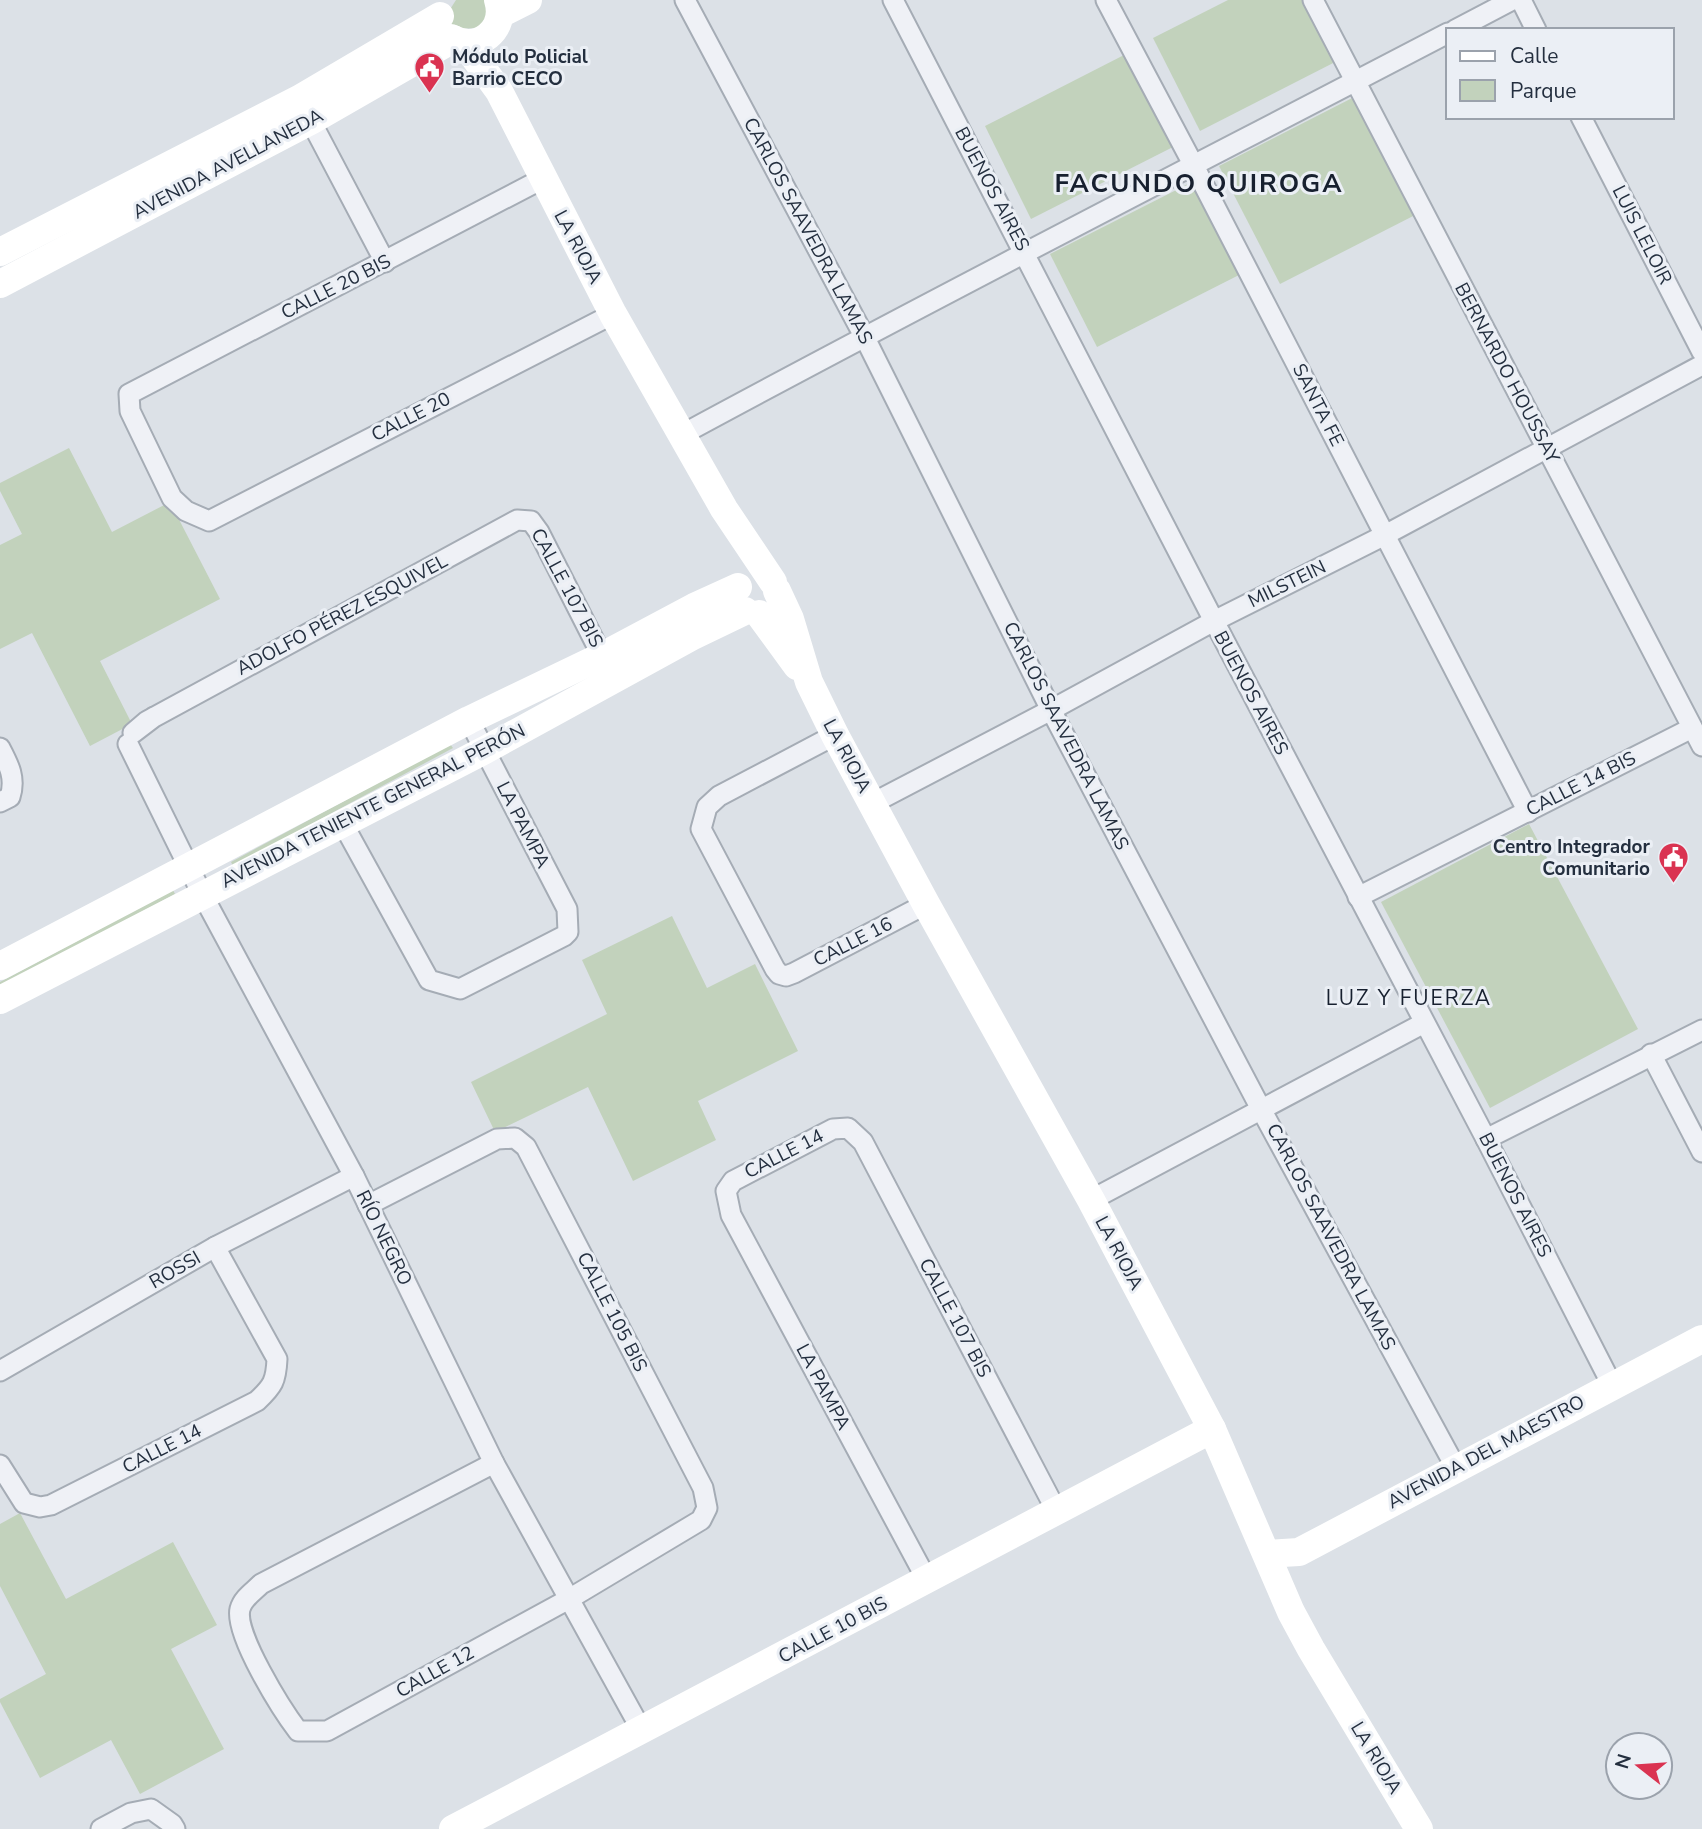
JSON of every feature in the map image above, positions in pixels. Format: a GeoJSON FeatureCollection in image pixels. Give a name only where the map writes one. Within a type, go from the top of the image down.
{"type":"FeatureCollection","features":[{"type":"Feature","properties":{"kind":"main road"},"geometry":{"type":"LineString","coordinates":[[496,16],[528,0]]}},
{"type":"Feature","properties":{"kind":"main road","name":"AVENIDA AVELLANEDA"},"geometry":{"type":"LineString","coordinates":[[0,284],[450,25],[477,43],[487,38],[496,16]]}},
{"type":"Feature","properties":{"kind":"main road","name":"LA RIOJA"},"geometry":{"type":"LineString","coordinates":[[496,16],[499,91]]}},
{"type":"Feature","properties":{"kind":"main road","name":"LA RIOJA"},"geometry":{"type":"LineString","coordinates":[[450,25],[499,91],[613,314],[724,509],[775,587],[790,619],[809,682],[835,735],[1091,1200],[1212,1429],[1291,1612],[1419,1829]]}},
{"type":"Feature","properties":{"kind":"main road","name":"AVENIDA AVELLANEDA"},"geometry":{"type":"LineString","coordinates":[[0,252],[305,110]]}},
{"type":"Feature","properties":{"kind":"main road","name":"LA RIOJA"},"geometry":{"type":"LineString","coordinates":[[724,509],[746,599],[809,682]]}},
{"type":"Feature","properties":{"kind":"main road"},"geometry":{"type":"LineString","coordinates":[[746,599],[765,613],[774,604],[775,587]]}},
{"type":"Feature","properties":{"kind":"main road","name":"AVENIDA TENIENTE GENERAL PERÓN"},"geometry":{"type":"LineString","coordinates":[[0,966],[469,720],[602,656],[694,607],[746,599]]}},
{"type":"Feature","properties":{"kind":"main road","name":"AVENIDA TENIENTE GENERAL PERÓN"},"geometry":{"type":"LineString","coordinates":[[0,1000],[485,750],[691,637],[746,599]]}},
{"type":"Feature","properties":{"kind":"main road","name":"AVENIDA DEL MAESTRO"},"geometry":{"type":"LineString","coordinates":[[1267,1554],[1299,1552],[1702,1339]]}},
{"type":"Feature","properties":{"kind":"main road","name":"CALLE 10 BIS"},"geometry":{"type":"LineString","coordinates":[[453,1829],[1212,1429]]}},
{"type":"Feature","properties":{"kind":"street","name":"CARLOS SAAVEDRA LAMAS"},"geometry":{"type":"LineString","coordinates":[[685,0],[864,336],[1051,710],[1262,1111],[1455,1468]]}},
{"type":"Feature","properties":{"kind":"street","name":"BUENOS AIRES"},"geometry":{"type":"LineString","coordinates":[[893,0],[1612,1385]]}},
{"type":"Feature","properties":{"kind":"street","name":"SANTA FE"},"geometry":{"type":"LineString","coordinates":[[1105,0],[1194,166],[1528,812]]}},
{"type":"Feature","properties":{"kind":"street","name":"BERNARDO HOUSSAY"},"geometry":{"type":"LineString","coordinates":[[1314,0],[1354,82],[1702,746]]}},
{"type":"Feature","properties":{"kind":"street"},"geometry":{"type":"LineString","coordinates":[[1459,28],[1512,0]]}},
{"type":"Feature","properties":{"kind":"street"},"geometry":{"type":"LineString","coordinates":[[1521,0],[1535,28]]}},
{"type":"Feature","properties":{"kind":"street"},"geometry":{"type":"LineString","coordinates":[[683,434],[1025,251],[1446,34]]}},
{"type":"Feature","properties":{"kind":"street"},"geometry":{"type":"LineString","coordinates":[[305,110],[385,262]]}},
{"type":"Feature","properties":{"kind":"street","name":"LUIS LELOIR"},"geometry":{"type":"LineString","coordinates":[[1582,119],[1702,352]]}},
{"type":"Feature","properties":{"kind":"street","name":"CALLE 20 BIS"},"geometry":{"type":"LineString","coordinates":[[209,521],[186,511],[172,498],[130,411],[129,394],[542,179]]}},
{"type":"Feature","properties":{"kind":"street","name":"CALLE 20"},"geometry":{"type":"LineString","coordinates":[[209,521],[613,314]]}},
{"type":"Feature","properties":{"kind":"street","name":"MILSTEIN"},"geometry":{"type":"LineString","coordinates":[[873,803],[1214,621],[1385,536],[1702,365]]}},
{"type":"Feature","properties":{"kind":"street","name":"ADOLFO PÉREZ ESQUIVEL"},"geometry":{"type":"LineString","coordinates":[[154,717],[517,520],[531,521]]}},
{"type":"Feature","properties":{"kind":"street","name":"CALLE 107 BIS"},"geometry":{"type":"LineString","coordinates":[[531,521],[602,656]]}},
{"type":"Feature","properties":{"kind":"street","name":"LA PAMPA"},"geometry":{"type":"LineString","coordinates":[[343,824],[429,980],[460,989],[564,936],[568,932],[567,909],[469,720]]}},
{"type":"Feature","properties":{"kind":"street","name":"CALLE 14 BIS"},"geometry":{"type":"LineString","coordinates":[[1358,897],[1692,728]]}},
{"type":"Feature","properties":{"kind":"street","name":"CALLE 16"},"geometry":{"type":"LineString","coordinates":[[835,735],[719,796],[707,807],[701,828],[779,974],[786,976],[794,973],[926,904]]}},
{"type":"Feature","properties":{"kind":"street","name":"RÍO NEGRO"},"geometry":{"type":"LineString","coordinates":[[128,744],[202,894],[354,1176],[494,1463],[642,1731]]}},
{"type":"Feature","properties":{"kind":"street"},"geometry":{"type":"LineString","coordinates":[[0,748],[9,764],[14,783],[5,799]]}},
{"type":"Feature","properties":{"kind":"street"},"geometry":{"type":"LineString","coordinates":[[1091,1200],[1424,1023]]}},
{"type":"Feature","properties":{"kind":"street"},"geometry":{"type":"LineString","coordinates":[[1486,1139],[1702,1030]]}},
{"type":"Feature","properties":{"kind":"street"},"geometry":{"type":"LineString","coordinates":[[1651,1054],[1702,1152]]}},
{"type":"Feature","properties":{"kind":"street","name":"CALLE 107 BIS"},"geometry":{"type":"LineString","coordinates":[[848,1128],[863,1142],[1057,1512]]}},
{"type":"Feature","properties":{"kind":"street","name":"CALLE 14"},"geometry":{"type":"LineString","coordinates":[[726,1191],[733,1181],[799,1146],[833,1129],[848,1128]]}},
{"type":"Feature","properties":{"kind":"street","name":"CALLE 105 BIS"},"geometry":{"type":"LineString","coordinates":[[368,1205],[497,1139],[515,1138],[526,1147],[703,1488],[708,1508]]}},
{"type":"Feature","properties":{"kind":"street","name":"ROSSI"},"geometry":{"type":"LineString","coordinates":[[0,1371],[215,1247],[354,1176]]}},
{"type":"Feature","properties":{"kind":"street","name":"LA PAMPA"},"geometry":{"type":"LineString","coordinates":[[726,1191],[731,1216],[927,1580]]}},
{"type":"Feature","properties":{"kind":"street","name":"CALLE 14"},"geometry":{"type":"LineString","coordinates":[[0,1465],[24,1503],[40,1507],[51,1505],[257,1401],[269,1390],[276,1378],[277,1359],[215,1247]]}},
{"type":"Feature","properties":{"kind":"street","name":"CALLE 12"},"geometry":{"type":"LineString","coordinates":[[494,1463],[261,1584],[244,1600],[239,1613],[250,1649],[270,1689],[298,1731],[327,1731],[569,1599],[701,1520],[708,1508]]}},
{"type":"Feature","properties":{"kind":"street"},"geometry":{"type":"LineString","coordinates":[[101,1829],[131,1813],[151,1809],[175,1829]]}},
{"type":"Feature","properties":{"kind":"green space"},"geometry":{"type":"Polygon","coordinates":[[[456,0],[488,0],[490,6],[482,28],[449,29],[449,11],[456,0]]]}},
{"type":"Feature","properties":{"kind":"green space"},"geometry":{"type":"Polygon","coordinates":[[[1228,0],[1311,0],[1341,59],[1200,131],[1153,38],[1228,0]]]}},
{"type":"Feature","properties":{"kind":"green space"},"geometry":{"type":"Polygon","coordinates":[[[1126,54],[1173,147],[1031,219],[985,126],[1126,54]]]}},
{"type":"Feature","properties":{"kind":"green space"},"geometry":{"type":"Polygon","coordinates":[[[1360,94],[1421,212],[1280,284],[1219,166],[1360,94]]]}},
{"type":"Feature","properties":{"kind":"green space"},"geometry":{"type":"Polygon","coordinates":[[[1192,182],[1239,275],[1097,347],[1050,254],[1192,182]]]}},
{"type":"Feature","properties":{"kind":"green space"},"geometry":{"type":"Polygon","coordinates":[[[69,448],[112,532],[170,502],[220,599],[100,661],[132,724],[90,746],[32,633],[0,649],[0,545],[22,534],[0,491],[0,483],[69,448]]]}},
{"type":"Feature","properties":{"kind":"green space"},"geometry":{"type":"Polygon","coordinates":[[[450,744],[453,748],[233,866],[231,862],[450,744]]]}},
{"type":"Feature","properties":{"kind":"green space"},"geometry":{"type":"Polygon","coordinates":[[[1529,824],[1638,1029],[1490,1108],[1381,902],[1529,824]]]}},
{"type":"Feature","properties":{"kind":"green space"},"geometry":{"type":"Polygon","coordinates":[[[173,890],[175,894],[0,987],[0,982],[173,890]]]}},
{"type":"Feature","properties":{"kind":"green space"},"geometry":{"type":"Polygon","coordinates":[[[672,916],[707,988],[755,964],[798,1051],[698,1101],[716,1140],[633,1181],[588,1087],[495,1132],[471,1082],[607,1014],[582,960],[672,916]]]}},
{"type":"Feature","properties":{"kind":"green space"},"geometry":{"type":"Polygon","coordinates":[[[20,1513],[66,1599],[173,1542],[217,1625],[171,1649],[224,1749],[140,1794],[111,1740],[40,1778],[0,1702],[0,1699],[46,1674],[0,1586],[0,1524],[20,1513]]]}},
{"type":"Feature","properties":{"kind":"place","name":"Módulo Policial Barrio CECO"},"geometry":{"type":"Point","coordinates":[429,95]}},
{"type":"Feature","properties":{"kind":"place","name":"Centro Integrador Comunitario"},"geometry":{"type":"Point","coordinates":[1673,885]}},
{"type":"Feature","properties":{"kind":"district","name":"FACUNDO QUIROGA"},"geometry":{"type":"Point","coordinates":[1199,183]}},
{"type":"Feature","properties":{"kind":"district","name":"LUZ Y FUERZA"},"geometry":{"type":"Point","coordinates":[1409,998]}}]}
